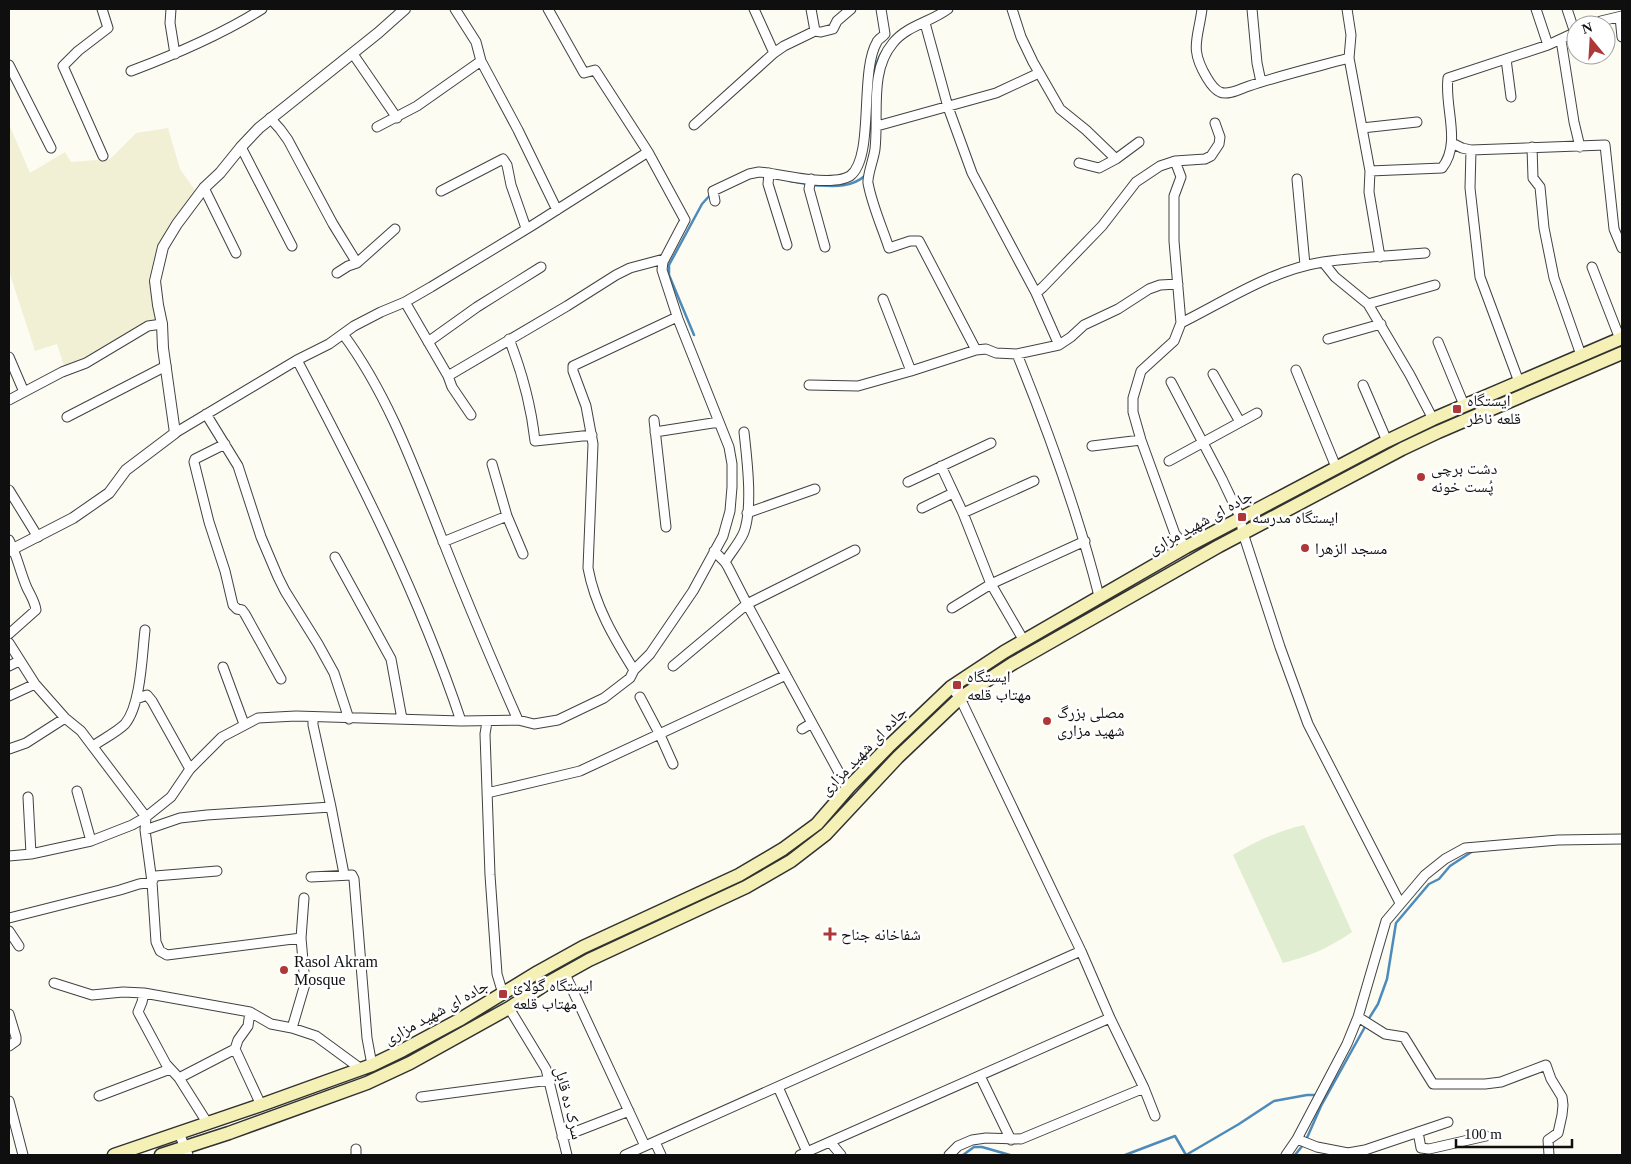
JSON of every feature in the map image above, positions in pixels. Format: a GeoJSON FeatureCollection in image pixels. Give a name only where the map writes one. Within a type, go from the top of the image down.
{"type":"FeatureCollection","features":[{"type":"Feature","properties":{"kind":"main road","name":"جاده ای شهید مزاری"},"geometry":{"type":"LineString","coordinates":[[161,1155],[186,1151],[229,1133],[366,1083],[410,1063],[510,1008],[546,984],[783,848],[817,824],[849,787],[951,687],[1024,641],[1186,546],[1387,441],[1433,418],[1621,339]]}},
{"type":"Feature","properties":{"kind":"main road","name":"جاده ای شهید مزاری"},"geometry":{"type":"LineString","coordinates":[[114,1155],[261,1106],[366,1067],[419,1042],[538,972],[583,948],[746,887],[791,861],[826,834],[898,758],[960,698],[1012,664],[1243,533],[1438,432],[1622,353]]}},
{"type":"Feature","properties":{"kind":"street"},"geometry":{"type":"LineString","coordinates":[[102,9],[108,28],[78,51],[63,66],[103,156]]}},
{"type":"Feature","properties":{"kind":"street"},"geometry":{"type":"LineString","coordinates":[[171,9],[170,23],[175,54]]}},
{"type":"Feature","properties":{"kind":"street"},"geometry":{"type":"LineString","coordinates":[[131,70],[175,54],[262,9]]}},
{"type":"Feature","properties":{"kind":"street"},"geometry":{"type":"LineString","coordinates":[[175,432],[155,281],[163,247],[177,224],[204,188],[220,173],[240,147],[270,118],[353,54],[405,9]]}},
{"type":"Feature","properties":{"kind":"street"},"geometry":{"type":"LineString","coordinates":[[455,9],[476,42],[481,61],[518,130],[557,210]]}},
{"type":"Feature","properties":{"kind":"street"},"geometry":{"type":"LineString","coordinates":[[9,856],[30,854],[91,841],[132,825],[146,817],[171,797],[190,769],[222,737],[258,718],[313,722],[349,719],[461,721],[486,727],[518,720],[534,724],[558,720],[604,698],[630,678],[634,670],[650,654],[693,591],[716,553],[723,536],[730,511],[732,464],[729,447],[677,316],[662,270],[664,259],[685,220],[648,152],[595,70],[584,73],[548,9]]}},
{"type":"Feature","properties":{"kind":"street"},"geometry":{"type":"LineString","coordinates":[[754,9],[774,53]]}},
{"type":"Feature","properties":{"kind":"street"},"geometry":{"type":"LineString","coordinates":[[811,9],[815,31]]}},
{"type":"Feature","properties":{"kind":"street"},"geometry":{"type":"LineString","coordinates":[[694,125],[774,53],[815,31],[820,32],[833,28],[837,21],[851,9]]}},
{"type":"Feature","properties":{"kind":"street"},"geometry":{"type":"LineString","coordinates":[[881,9],[885,34],[877,41],[867,82],[866,118],[861,158],[863,170],[889,248],[910,241],[918,241],[976,350]]}},
{"type":"Feature","properties":{"kind":"street"},"geometry":{"type":"LineString","coordinates":[[715,201],[713,191],[749,174],[769,172],[811,179],[837,180],[872,165],[877,126],[878,72],[885,54],[894,41],[908,31],[948,9]]}},
{"type":"Feature","properties":{"kind":"street"},"geometry":{"type":"LineString","coordinates":[[1012,9],[1021,37],[1060,109],[1086,130],[1116,159]]}},
{"type":"Feature","properties":{"kind":"street"},"geometry":{"type":"LineString","coordinates":[[1202,9],[1195,40],[1196,53],[1200,67],[1210,84],[1220,92],[1227,93],[1350,58]]}},
{"type":"Feature","properties":{"kind":"street"},"geometry":{"type":"LineString","coordinates":[[1252,9],[1256,63],[1261,82]]}},
{"type":"Feature","properties":{"kind":"street"},"geometry":{"type":"LineString","coordinates":[[1536,9],[1548,45]]}},
{"type":"Feature","properties":{"kind":"street"},"geometry":{"type":"LineString","coordinates":[[1350,10],[1352,35],[1350,58],[1370,171],[1369,192],[1380,257]]}},
{"type":"Feature","properties":{"kind":"street"},"geometry":{"type":"LineString","coordinates":[[1621,16],[1622,37]]}},
{"type":"Feature","properties":{"kind":"street"},"geometry":{"type":"LineString","coordinates":[[925,23],[948,107],[972,173],[1036,293],[1060,345]]}},
{"type":"Feature","properties":{"kind":"street"},"geometry":{"type":"LineString","coordinates":[[1370,171],[1442,168],[1447,162],[1452,143],[1448,78],[1548,45],[1566,37]]}},
{"type":"Feature","properties":{"kind":"street"},"geometry":{"type":"LineString","coordinates":[[1561,40],[1574,122],[1580,147]]}},
{"type":"Feature","properties":{"kind":"street"},"geometry":{"type":"LineString","coordinates":[[353,54],[397,118]]}},
{"type":"Feature","properties":{"kind":"street"},"geometry":{"type":"LineString","coordinates":[[1506,59],[1511,97]]}},
{"type":"Feature","properties":{"kind":"street"},"geometry":{"type":"LineString","coordinates":[[376,127],[397,118],[417,106],[481,61]]}},
{"type":"Feature","properties":{"kind":"street"},"geometry":{"type":"LineString","coordinates":[[9,65],[51,148]]}},
{"type":"Feature","properties":{"kind":"street"},"geometry":{"type":"LineString","coordinates":[[877,126],[996,93],[1039,73]]}},
{"type":"Feature","properties":{"kind":"street"},"geometry":{"type":"LineString","coordinates":[[270,118],[288,140],[332,224],[357,263]]}},
{"type":"Feature","properties":{"kind":"street"},"geometry":{"type":"LineString","coordinates":[[1362,128],[1417,122]]}},
{"type":"Feature","properties":{"kind":"street"},"geometry":{"type":"LineString","coordinates":[[1036,293],[1102,226],[1136,182],[1160,166],[1174,161],[1205,159],[1211,156],[1220,144],[1220,137],[1215,123]]}},
{"type":"Feature","properties":{"kind":"street"},"geometry":{"type":"LineString","coordinates":[[1080,163],[1099,168],[1116,159],[1140,142]]}},
{"type":"Feature","properties":{"kind":"street"},"geometry":{"type":"LineString","coordinates":[[1452,143],[1471,150],[1605,145],[1614,229],[1622,248]]}},
{"type":"Feature","properties":{"kind":"street"},"geometry":{"type":"LineString","coordinates":[[240,147],[292,246]]}},
{"type":"Feature","properties":{"kind":"street"},"geometry":{"type":"LineString","coordinates":[[1532,147],[1533,178],[1540,187],[1544,228],[1554,278],[1581,355]]}},
{"type":"Feature","properties":{"kind":"street"},"geometry":{"type":"LineString","coordinates":[[1471,150],[1470,188],[1480,277],[1519,382]]}},
{"type":"Feature","properties":{"kind":"street"},"geometry":{"type":"LineString","coordinates":[[9,634],[36,610],[35,603],[27,589],[10,547],[38,537],[73,518],[109,492],[126,470],[175,432],[297,360],[330,344],[343,334],[381,312],[405,302],[557,210],[648,152]]}},
{"type":"Feature","properties":{"kind":"street"},"geometry":{"type":"LineString","coordinates":[[441,191],[503,159],[507,165],[511,185],[526,228]]}},
{"type":"Feature","properties":{"kind":"street"},"geometry":{"type":"LineString","coordinates":[[1174,161],[1181,177],[1174,196],[1174,242],[1181,323],[1174,341],[1141,371],[1132,398],[1133,412],[1141,440],[1175,534],[1186,546]]}},
{"type":"Feature","properties":{"kind":"street"},"geometry":{"type":"LineString","coordinates":[[769,172],[768,184],[787,245]]}},
{"type":"Feature","properties":{"kind":"street"},"geometry":{"type":"LineString","coordinates":[[811,179],[809,189],[825,247]]}},
{"type":"Feature","properties":{"kind":"street"},"geometry":{"type":"LineString","coordinates":[[1297,179],[1305,265]]}},
{"type":"Feature","properties":{"kind":"street"},"geometry":{"type":"LineString","coordinates":[[204,188],[236,253]]}},
{"type":"Feature","properties":{"kind":"street"},"geometry":{"type":"LineString","coordinates":[[337,273],[357,263],[395,229]]}},
{"type":"Feature","properties":{"kind":"street"},"geometry":{"type":"LineString","coordinates":[[1181,323],[1263,280],[1305,265],[1359,257],[1425,253]]}},
{"type":"Feature","properties":{"kind":"street"},"geometry":{"type":"LineString","coordinates":[[448,376],[567,306],[616,274],[630,268],[664,259]]}},
{"type":"Feature","properties":{"kind":"street"},"geometry":{"type":"LineString","coordinates":[[1323,262],[1336,277],[1368,304],[1433,418]]}},
{"type":"Feature","properties":{"kind":"street"},"geometry":{"type":"LineString","coordinates":[[428,342],[477,307],[541,267]]}},
{"type":"Feature","properties":{"kind":"street"},"geometry":{"type":"LineString","coordinates":[[1592,267],[1621,339]]}},
{"type":"Feature","properties":{"kind":"street"},"geometry":{"type":"LineString","coordinates":[[809,385],[858,386],[976,350],[986,349],[996,353],[1017,354],[1060,345],[1066,342],[1084,324],[1118,309],[1148,289],[1160,285],[1178,284]]}},
{"type":"Feature","properties":{"kind":"street"},"geometry":{"type":"LineString","coordinates":[[1368,304],[1435,285]]}},
{"type":"Feature","properties":{"kind":"street"},"geometry":{"type":"LineString","coordinates":[[882,299],[912,371]]}},
{"type":"Feature","properties":{"kind":"street"},"geometry":{"type":"LineString","coordinates":[[405,302],[448,376],[452,387],[471,416]]}},
{"type":"Feature","properties":{"kind":"street"},"geometry":{"type":"LineString","coordinates":[[634,670],[608,627],[591,585],[588,568],[593,444],[586,406],[573,371],[573,366],[677,316]]}},
{"type":"Feature","properties":{"kind":"street"},"geometry":{"type":"LineString","coordinates":[[9,400],[62,372],[86,364],[148,326],[162,324]]}},
{"type":"Feature","properties":{"kind":"street"},"geometry":{"type":"LineString","coordinates":[[1328,339],[1381,324]]}},
{"type":"Feature","properties":{"kind":"street"},"geometry":{"type":"LineString","coordinates":[[343,334],[372,377],[416,470],[486,648],[518,720]]}},
{"type":"Feature","properties":{"kind":"street"},"geometry":{"type":"LineString","coordinates":[[509,339],[518,361],[532,414],[535,441],[592,435]]}},
{"type":"Feature","properties":{"kind":"street"},"geometry":{"type":"LineString","coordinates":[[1438,342],[1464,405]]}},
{"type":"Feature","properties":{"kind":"street"},"geometry":{"type":"LineString","coordinates":[[1017,354],[1085,541],[1099,596]]}},
{"type":"Feature","properties":{"kind":"street"},"geometry":{"type":"LineString","coordinates":[[9,357],[24,392]]}},
{"type":"Feature","properties":{"kind":"street"},"geometry":{"type":"LineString","coordinates":[[297,360],[335,431],[391,544],[429,632],[461,721]]}},
{"type":"Feature","properties":{"kind":"street"},"geometry":{"type":"LineString","coordinates":[[67,417],[166,366]]}},
{"type":"Feature","properties":{"kind":"street"},"geometry":{"type":"LineString","coordinates":[[1296,370],[1336,467]]}},
{"type":"Feature","properties":{"kind":"street"},"geometry":{"type":"LineString","coordinates":[[1213,374],[1240,422]]}},
{"type":"Feature","properties":{"kind":"street"},"geometry":{"type":"LineString","coordinates":[[1171,382],[1240,518],[1243,533],[1280,647],[1308,724],[1400,903]]}},
{"type":"Feature","properties":{"kind":"street"},"geometry":{"type":"LineString","coordinates":[[1363,385],[1387,441]]}},
{"type":"Feature","properties":{"kind":"street"},"geometry":{"type":"LineString","coordinates":[[1169,461],[1257,413]]}},
{"type":"Feature","properties":{"kind":"street"},"geometry":{"type":"LineString","coordinates":[[206,414],[238,466],[261,537],[278,578],[334,673],[349,719]]}},
{"type":"Feature","properties":{"kind":"street"},"geometry":{"type":"LineString","coordinates":[[654,420],[666,527]]}},
{"type":"Feature","properties":{"kind":"street"},"geometry":{"type":"LineString","coordinates":[[656,432],[719,422]]}},
{"type":"Feature","properties":{"kind":"street"},"geometry":{"type":"LineString","coordinates":[[725,562],[744,532],[747,514],[748,476],[744,432]]}},
{"type":"Feature","properties":{"kind":"street"},"geometry":{"type":"LineString","coordinates":[[1092,446],[1141,440]]}},
{"type":"Feature","properties":{"kind":"street"},"geometry":{"type":"LineString","coordinates":[[908,482],[991,443]]}},
{"type":"Feature","properties":{"kind":"street"},"geometry":{"type":"LineString","coordinates":[[225,444],[195,459],[194,462],[233,605],[245,614],[281,679]]}},
{"type":"Feature","properties":{"kind":"street"},"geometry":{"type":"LineString","coordinates":[[492,464],[507,516],[523,554]]}},
{"type":"Feature","properties":{"kind":"street"},"geometry":{"type":"LineString","coordinates":[[941,466],[991,584],[1024,641]]}},
{"type":"Feature","properties":{"kind":"street"},"geometry":{"type":"LineString","coordinates":[[962,513],[1034,481]]}},
{"type":"Feature","properties":{"kind":"street"},"geometry":{"type":"LineString","coordinates":[[747,514],[815,489]]}},
{"type":"Feature","properties":{"kind":"street"},"geometry":{"type":"LineString","coordinates":[[9,490],[38,537]]}},
{"type":"Feature","properties":{"kind":"street"},"geometry":{"type":"LineString","coordinates":[[922,508],[953,493]]}},
{"type":"Feature","properties":{"kind":"street"},"geometry":{"type":"LineString","coordinates":[[443,542],[507,516]]}},
{"type":"Feature","properties":{"kind":"street"},"geometry":{"type":"LineString","coordinates":[[952,608],[991,584],[1085,541]]}},
{"type":"Feature","properties":{"kind":"street"},"geometry":{"type":"LineString","coordinates":[[673,666],[746,604],[855,550]]}},
{"type":"Feature","properties":{"kind":"street"},"geometry":{"type":"LineString","coordinates":[[716,553],[725,562],[746,604],[842,778],[849,787]]}},
{"type":"Feature","properties":{"kind":"street"},"geometry":{"type":"LineString","coordinates":[[335,557],[391,659],[402,719]]}},
{"type":"Feature","properties":{"kind":"street"},"geometry":{"type":"LineString","coordinates":[[93,746],[124,724],[136,699],[145,630]]}},
{"type":"Feature","properties":{"kind":"street"},"geometry":{"type":"LineString","coordinates":[[9,644],[35,684],[65,718],[81,731],[146,817],[145,828],[152,882],[156,942],[160,951],[167,955],[301,938]]}},
{"type":"Feature","properties":{"kind":"street"},"geometry":{"type":"LineString","coordinates":[[9,666],[19,660]]}},
{"type":"Feature","properties":{"kind":"street"},"geometry":{"type":"LineString","coordinates":[[223,667],[244,724]]}},
{"type":"Feature","properties":{"kind":"street"},"geometry":{"type":"LineString","coordinates":[[487,793],[580,772],[786,675]]}},
{"type":"Feature","properties":{"kind":"street"},"geometry":{"type":"LineString","coordinates":[[9,696],[35,684]]}},
{"type":"Feature","properties":{"kind":"street"},"geometry":{"type":"LineString","coordinates":[[951,687],[960,698],[1081,951],[1155,1116]]}},
{"type":"Feature","properties":{"kind":"street"},"geometry":{"type":"LineString","coordinates":[[136,699],[146,695],[152,701],[190,769]]}},
{"type":"Feature","properties":{"kind":"street"},"geometry":{"type":"LineString","coordinates":[[640,697],[660,735],[672,764]]}},
{"type":"Feature","properties":{"kind":"street"},"geometry":{"type":"LineString","coordinates":[[9,749],[26,744],[65,718]]}},
{"type":"Feature","properties":{"kind":"street"},"geometry":{"type":"LineString","coordinates":[[313,722],[344,874]]}},
{"type":"Feature","properties":{"kind":"street"},"geometry":{"type":"LineString","coordinates":[[802,729],[812,723]]}},
{"type":"Feature","properties":{"kind":"street"},"geometry":{"type":"LineString","coordinates":[[486,727],[490,875],[498,974],[502,994]]}},
{"type":"Feature","properties":{"kind":"street"},"geometry":{"type":"LineString","coordinates":[[77,791],[91,841]]}},
{"type":"Feature","properties":{"kind":"street"},"geometry":{"type":"LineString","coordinates":[[28,797],[30,854]]}},
{"type":"Feature","properties":{"kind":"street"},"geometry":{"type":"LineString","coordinates":[[145,828],[180,818],[331,807]]}},
{"type":"Feature","properties":{"kind":"street"},"geometry":{"type":"LineString","coordinates":[[1286,1155],[1347,1044],[1358,1017],[1386,921],[1425,874],[1445,859],[1465,848],[1558,840],[1622,839]]}},
{"type":"Feature","properties":{"kind":"street"},"geometry":{"type":"LineString","coordinates":[[152,882],[155,876],[217,871]]}},
{"type":"Feature","properties":{"kind":"street"},"geometry":{"type":"LineString","coordinates":[[54,983],[92,995],[124,992],[144,993],[250,1012],[271,1024],[292,1028],[316,1036],[366,1067],[367,1038],[354,879],[352,875],[344,874],[311,877]]}},
{"type":"Feature","properties":{"kind":"street"},"geometry":{"type":"LineString","coordinates":[[9,918],[152,882]]}},
{"type":"Feature","properties":{"kind":"street"},"geometry":{"type":"LineString","coordinates":[[292,1028],[305,984],[301,938],[304,898]]}},
{"type":"Feature","properties":{"kind":"street"},"geometry":{"type":"LineString","coordinates":[[9,931],[19,946]]}},
{"type":"Feature","properties":{"kind":"street"},"geometry":{"type":"LineString","coordinates":[[625,1155],[1081,951]]}},
{"type":"Feature","properties":{"kind":"street"},"geometry":{"type":"LineString","coordinates":[[564,974],[645,1146]]}},
{"type":"Feature","properties":{"kind":"street"},"geometry":{"type":"LineString","coordinates":[[144,993],[138,1012],[170,1069],[180,1078],[208,1124]]}},
{"type":"Feature","properties":{"kind":"street","name":"سرک ده قابل"},"geometry":{"type":"LineString","coordinates":[[510,1008],[546,1069],[567,1155]]}},
{"type":"Feature","properties":{"kind":"street"},"geometry":{"type":"LineString","coordinates":[[250,1012],[248,1026],[238,1040],[235,1049],[261,1106]]}},
{"type":"Feature","properties":{"kind":"street"},"geometry":{"type":"LineString","coordinates":[[9,1014],[16,1041],[9,1046]]}},
{"type":"Feature","properties":{"kind":"street"},"geometry":{"type":"LineString","coordinates":[[1358,1017],[1385,1034],[1404,1036],[1433,1084],[1485,1084],[1501,1082],[1546,1065],[1551,1079],[1562,1097],[1563,1105],[1558,1133],[1548,1140],[1549,1155]]}},
{"type":"Feature","properties":{"kind":"street"},"geometry":{"type":"LineString","coordinates":[[778,1088],[804,1154],[1110,1018]]}},
{"type":"Feature","properties":{"kind":"street"},"geometry":{"type":"LineString","coordinates":[[180,1078],[235,1049]]}},
{"type":"Feature","properties":{"kind":"street"},"geometry":{"type":"LineString","coordinates":[[99,1096],[170,1069]]}},
{"type":"Feature","properties":{"kind":"street"},"geometry":{"type":"LineString","coordinates":[[980,1076],[1011,1140]]}},
{"type":"Feature","properties":{"kind":"street"},"geometry":{"type":"LineString","coordinates":[[421,1097],[550,1080]]}},
{"type":"Feature","properties":{"kind":"street"},"geometry":{"type":"LineString","coordinates":[[950,1155],[958,1146],[972,1140],[986,1138],[1021,1139],[1144,1088]]}},
{"type":"Feature","properties":{"kind":"street"},"geometry":{"type":"LineString","coordinates":[[9,1102],[10,1116],[23,1155]]}},
{"type":"Feature","properties":{"kind":"street"},"geometry":{"type":"LineString","coordinates":[[562,1137],[629,1111]]}},
{"type":"Feature","properties":{"kind":"street"},"geometry":{"type":"LineString","coordinates":[[1296,1139],[1317,1147],[1348,1152],[1365,1150],[1448,1122]]}},
{"type":"Feature","properties":{"kind":"street"},"geometry":{"type":"LineString","coordinates":[[1418,1132],[1421,1148],[1429,1149],[1486,1136]]}},
{"type":"Feature","properties":{"kind":"street"},"geometry":{"type":"LineString","coordinates":[[179,1133],[186,1151]]}},
{"type":"Feature","properties":{"kind":"street"},"geometry":{"type":"LineString","coordinates":[[655,1142],[661,1155]]}},
{"type":"Feature","properties":{"kind":"street"},"geometry":{"type":"LineString","coordinates":[[832,1143],[841,1155]]}},
{"type":"Feature","properties":{"kind":"green space"},"geometry":{"type":"Polygon","coordinates":[[[9,124],[30,173],[65,152],[71,162],[110,159],[136,133],[168,128],[180,169],[197,193],[162,248],[156,277],[162,322],[66,372],[57,344],[35,351],[9,271],[9,124]]]}},
{"type":"Feature","properties":{"kind":"green space"},"geometry":{"type":"Polygon","coordinates":[[[1304,825],[1352,932],[1319,951],[1283,963],[1233,855],[1267,837],[1304,825]]]}},
{"type":"Feature","properties":{"kind":"waterway"},"geometry":{"type":"LineString","coordinates":[[872,93],[875,67],[887,45]]}},
{"type":"Feature","properties":{"kind":"waterway"},"geometry":{"type":"LineString","coordinates":[[812,185],[847,185],[866,175]]}},
{"type":"Feature","properties":{"kind":"waterway"},"geometry":{"type":"LineString","coordinates":[[790,181],[807,184]]}},
{"type":"Feature","properties":{"kind":"waterway"},"geometry":{"type":"LineString","coordinates":[[694,335],[669,275],[669,265],[702,204],[711,194]]}},
{"type":"Feature","properties":{"kind":"waterway"},"geometry":{"type":"LineString","coordinates":[[1368,1020],[1378,1004],[1387,979],[1396,923],[1429,884],[1439,879],[1450,866],[1473,851]]}},
{"type":"Feature","properties":{"kind":"waterway"},"geometry":{"type":"LineString","coordinates":[[1306,1140],[1321,1106],[1366,1025]]}},
{"type":"Feature","properties":{"kind":"waterway"},"geometry":{"type":"LineString","coordinates":[[1125,1155],[1175,1136],[1186,1155],[1274,1101],[1317,1095]]}},
{"type":"Feature","properties":{"kind":"waterway"},"geometry":{"type":"LineString","coordinates":[[1295,1155],[1303,1145]]}},
{"type":"Feature","properties":{"kind":"waterway"},"geometry":{"type":"LineString","coordinates":[[963,1155],[974,1147],[982,1147],[1010,1155]]}},
{"type":"Feature","properties":{"kind":"place","name":"ایستگاه قلعه ناظر"},"geometry":{"type":"Point","coordinates":[1457,409]}},
{"type":"Feature","properties":{"kind":"place","name":"دشت برچی پُست خونه"},"geometry":{"type":"Point","coordinates":[1421,477]}},
{"type":"Feature","properties":{"kind":"place","name":"ایستگاه مدرسه"},"geometry":{"type":"Point","coordinates":[1242,517]}},
{"type":"Feature","properties":{"kind":"place","name":"مسجد الزهرا"},"geometry":{"type":"Point","coordinates":[1305,548]}},
{"type":"Feature","properties":{"kind":"place","name":"ایستگاه مهتاب قلعه"},"geometry":{"type":"Point","coordinates":[957,685]}},
{"type":"Feature","properties":{"kind":"place","name":"مصلی بزرگ شهید مزاری"},"geometry":{"type":"Point","coordinates":[1047,721]}},
{"type":"Feature","properties":{"kind":"place","name":"شفاخانه جناح"},"geometry":{"type":"Point","coordinates":[830,934]}},
{"type":"Feature","properties":{"kind":"place","name":"Rasol Akram Mosque"},"geometry":{"type":"Point","coordinates":[284,970]}},
{"type":"Feature","properties":{"kind":"place","name":"ایستگاه گولائ مهتاب قلعه"},"geometry":{"type":"Point","coordinates":[503,994]}}]}
